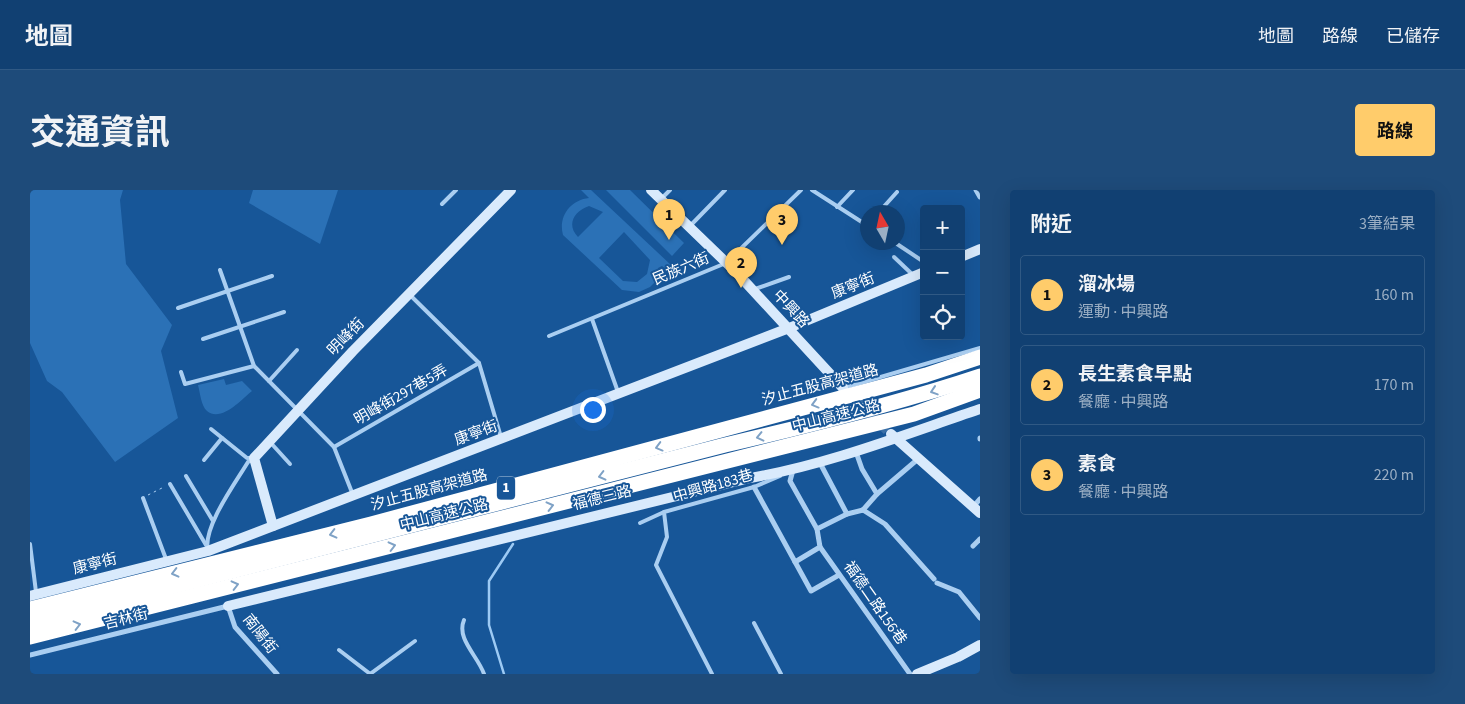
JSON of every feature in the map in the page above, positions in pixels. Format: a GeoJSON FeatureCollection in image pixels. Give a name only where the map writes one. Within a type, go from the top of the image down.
{"type":"FeatureCollection","features":[{"type":"Feature","properties":{"kind":"highway","name":"汐止五股高架道路"},"geometry":{"type":"LineString","coordinates":[[30,609],[371,524],[926,375],[980,357]]}},
{"type":"Feature","properties":{"kind":"highway","name":"中山高速公路"},"geometry":{"type":"LineString","coordinates":[[30,623],[725,445],[831,420],[907,400],[980,376]]}},
{"type":"Feature","properties":{"kind":"highway","name":"中山高速公路"},"geometry":{"type":"LineString","coordinates":[[30,637],[905,416],[980,390]]}},
{"type":"Feature","properties":{"kind":"street","name":"明峰街"},"geometry":{"type":"LineString","coordinates":[[254,458],[353,351],[511,190]]}},
{"type":"Feature","properties":{"kind":"street","name":"中興路"},"geometry":{"type":"LineString","coordinates":[[651,190],[753,290],[843,388]]}},
{"type":"Feature","properties":{"kind":"street"},"geometry":{"type":"LineString","coordinates":[[976,190],[980,196]]}},
{"type":"Feature","properties":{"kind":"street"},"geometry":{"type":"LineString","coordinates":[[965,255],[980,249]]}},
{"type":"Feature","properties":{"kind":"street","name":"康寧街"},"geometry":{"type":"LineString","coordinates":[[33,596],[167,561],[273,526],[502,440],[789,328],[919,274]]}},
{"type":"Feature","properties":{"kind":"street","name":"福德三路"},"geometry":{"type":"LineString","coordinates":[[228,606],[721,485],[820,463],[856,452],[893,435],[980,409]]}},
{"type":"Feature","properties":{"kind":"street"},"geometry":{"type":"LineString","coordinates":[[893,435],[918,458],[978,506]]}},
{"type":"Feature","properties":{"kind":"street"},"geometry":{"type":"LineString","coordinates":[[856,452],[862,469],[876,494]]}},
{"type":"Feature","properties":{"kind":"street"},"geometry":{"type":"LineString","coordinates":[[254,458],[273,526]]}},
{"type":"Feature","properties":{"kind":"street"},"geometry":{"type":"LineString","coordinates":[[817,529],[846,514],[863,510],[876,494],[918,458]]}},
{"type":"Feature","properties":{"kind":"street"},"geometry":{"type":"LineString","coordinates":[[820,463],[846,514]]}},
{"type":"Feature","properties":{"kind":"street"},"geometry":{"type":"LineString","coordinates":[[793,470],[790,481],[817,529],[820,547],[795,562]]}},
{"type":"Feature","properties":{"kind":"street"},"geometry":{"type":"LineString","coordinates":[[754,487],[811,591],[840,574]]}},
{"type":"Feature","properties":{"kind":"street"},"geometry":{"type":"LineString","coordinates":[[863,510],[885,524],[935,581],[959,592],[980,618]]}},
{"type":"Feature","properties":{"kind":"street"},"geometry":{"type":"LineString","coordinates":[[973,546],[980,539]]}},
{"type":"Feature","properties":{"kind":"street","name":"福德二路156巷"},"geometry":{"type":"LineString","coordinates":[[820,547],[910,674]]}},
{"type":"Feature","properties":{"kind":"street","name":"吉林街"},"geometry":{"type":"LineString","coordinates":[[30,655],[228,606]]}},
{"type":"Feature","properties":{"kind":"street","name":"南陽街"},"geometry":{"type":"LineString","coordinates":[[228,606],[235,627],[277,674]]}},
{"type":"Feature","properties":{"kind":"street"},"geometry":{"type":"LineString","coordinates":[[917,674],[958,657],[980,645]]}},
{"type":"Feature","properties":{"kind":"lane"},"geometry":{"type":"LineString","coordinates":[[442,204],[456,190]]}},
{"type":"Feature","properties":{"kind":"lane"},"geometry":{"type":"LineString","coordinates":[[661,200],[670,190]]}},
{"type":"Feature","properties":{"kind":"lane"},"geometry":{"type":"LineString","coordinates":[[688,228],[725,190]]}},
{"type":"Feature","properties":{"kind":"lane","name":"民族六街"},"geometry":{"type":"LineString","coordinates":[[549,336],[726,263],[801,190]]}},
{"type":"Feature","properties":{"kind":"lane"},"geometry":{"type":"LineString","coordinates":[[812,190],[860,221]]}},
{"type":"Feature","properties":{"kind":"lane"},"geometry":{"type":"LineString","coordinates":[[837,207],[853,190]]}},
{"type":"Feature","properties":{"kind":"lane"},"geometry":{"type":"LineString","coordinates":[[886,205],[897,192]]}},
{"type":"Feature","properties":{"kind":"lane"},"geometry":{"type":"LineString","coordinates":[[905,249],[920,259]]}},
{"type":"Feature","properties":{"kind":"lane"},"geometry":{"type":"LineString","coordinates":[[894,256],[919,274]]}},
{"type":"Feature","properties":{"kind":"lane"},"geometry":{"type":"LineString","coordinates":[[220,270],[254,366],[334,447],[353,495]]}},
{"type":"Feature","properties":{"kind":"lane"},"geometry":{"type":"LineString","coordinates":[[178,308],[272,276]]}},
{"type":"Feature","properties":{"kind":"lane"},"geometry":{"type":"LineString","coordinates":[[753,290],[789,277]]}},
{"type":"Feature","properties":{"kind":"lane"},"geometry":{"type":"LineString","coordinates":[[410,295],[479,363],[502,440]]}},
{"type":"Feature","properties":{"kind":"lane"},"geometry":{"type":"LineString","coordinates":[[203,340],[284,312]]}},
{"type":"Feature","properties":{"kind":"lane"},"geometry":{"type":"LineString","coordinates":[[592,319],[619,394]]}},
{"type":"Feature","properties":{"kind":"lane"},"geometry":{"type":"LineString","coordinates":[[843,388],[980,348]]}},
{"type":"Feature","properties":{"kind":"lane"},"geometry":{"type":"LineString","coordinates":[[269,381],[298,350]]}},
{"type":"Feature","properties":{"kind":"lane","name":"明峰街297巷5弄"},"geometry":{"type":"LineString","coordinates":[[334,447],[479,363]]}},
{"type":"Feature","properties":{"kind":"lane"},"geometry":{"type":"LineString","coordinates":[[181,372],[185,384],[254,366]]}},
{"type":"Feature","properties":{"kind":"lane"},"geometry":{"type":"LineString","coordinates":[[211,429],[248,458],[254,458]]}},
{"type":"Feature","properties":{"kind":"lane"},"geometry":{"type":"LineString","coordinates":[[204,460],[222,438]]}},
{"type":"Feature","properties":{"kind":"lane"},"geometry":{"type":"LineString","coordinates":[[269,441],[290,464]]}},
{"type":"Feature","properties":{"kind":"lane"},"geometry":{"type":"LineString","coordinates":[[207,548],[213,521],[248,462],[254,458]]}},
{"type":"Feature","properties":{"kind":"lane","name":"中興路183巷"},"geometry":{"type":"LineString","coordinates":[[712,674],[656,565],[667,537],[664,512],[754,487],[793,470]]}},
{"type":"Feature","properties":{"kind":"lane"},"geometry":{"type":"LineString","coordinates":[[186,476],[213,521]]}},
{"type":"Feature","properties":{"kind":"lane"},"geometry":{"type":"LineString","coordinates":[[170,484],[207,548]]}},
{"type":"Feature","properties":{"kind":"lane"},"geometry":{"type":"LineString","coordinates":[[142,498],[167,561]]}},
{"type":"Feature","properties":{"kind":"lane"},"geometry":{"type":"LineString","coordinates":[[640,524],[664,512]]}},
{"type":"Feature","properties":{"kind":"lane"},"geometry":{"type":"LineString","coordinates":[[30,544],[33,596]]}},
{"type":"Feature","properties":{"kind":"lane"},"geometry":{"type":"LineString","coordinates":[[464,620],[462,637],[476,656],[484,674]]}},
{"type":"Feature","properties":{"kind":"lane"},"geometry":{"type":"LineString","coordinates":[[754,623],[781,674]]}},
{"type":"Feature","properties":{"kind":"lane"},"geometry":{"type":"LineString","coordinates":[[339,650],[369,673],[415,641]]}},
{"type":"Feature","properties":{"kind":"path"},"geometry":{"type":"LineString","coordinates":[[142,498],[170,484]]}},
{"type":"Feature","properties":{"kind":"shaded area"},"geometry":{"type":"Polygon","coordinates":[[[30,190],[123,190],[120,200],[126,264],[172,325],[161,351],[178,418],[115,462],[62,392],[47,381],[30,343],[30,190]]]}},
{"type":"Feature","properties":{"kind":"shaded area"},"geometry":{"type":"Polygon","coordinates":[[[253,190],[338,190],[320,244],[249,203],[253,190]]]}},
{"type":"Feature","properties":{"kind":"shaded area"},"geometry":{"type":"Polygon","coordinates":[[[581,190],[591,190],[671,265],[667,270],[662,266],[658,268],[658,279],[650,287],[639,292],[622,290],[563,235],[562,222],[567,211],[576,202],[589,198],[581,190]],[[589,206],[579,211],[573,219],[574,232],[578,237],[603,212],[589,206]],[[624,232],[599,258],[623,281],[637,282],[647,274],[650,260],[624,232]]]}},
{"type":"Feature","properties":{"kind":"shaded area"},"geometry":{"type":"Polygon","coordinates":[[[606,190],[630,190],[684,243],[672,256],[606,190]]]}},
{"type":"Feature","properties":{"kind":"shaded area"},"geometry":{"type":"Polygon","coordinates":[[[224,379],[226,385],[242,381],[252,391],[225,412],[213,414],[203,406],[198,385],[224,379]]]}},
{"type":"Feature","properties":{"kind":"waterway"},"geometry":{"type":"LineString","coordinates":[[504,674],[489,625],[489,581],[513,544]]}},
{"type":"Feature","properties":{"kind":"tunnel"},"geometry":{"type":"LineString","coordinates":[[848,392],[890,433]]}},
{"type":"Feature","properties":{"kind":"place","name":"溜冰場"},"geometry":{"type":"Point","coordinates":[669,240]}},
{"type":"Feature","properties":{"kind":"place","name":"素食"},"geometry":{"type":"Point","coordinates":[782,245]}},
{"type":"Feature","properties":{"kind":"place","name":"長生素食早點"},"geometry":{"type":"Point","coordinates":[741,288]}}]}
